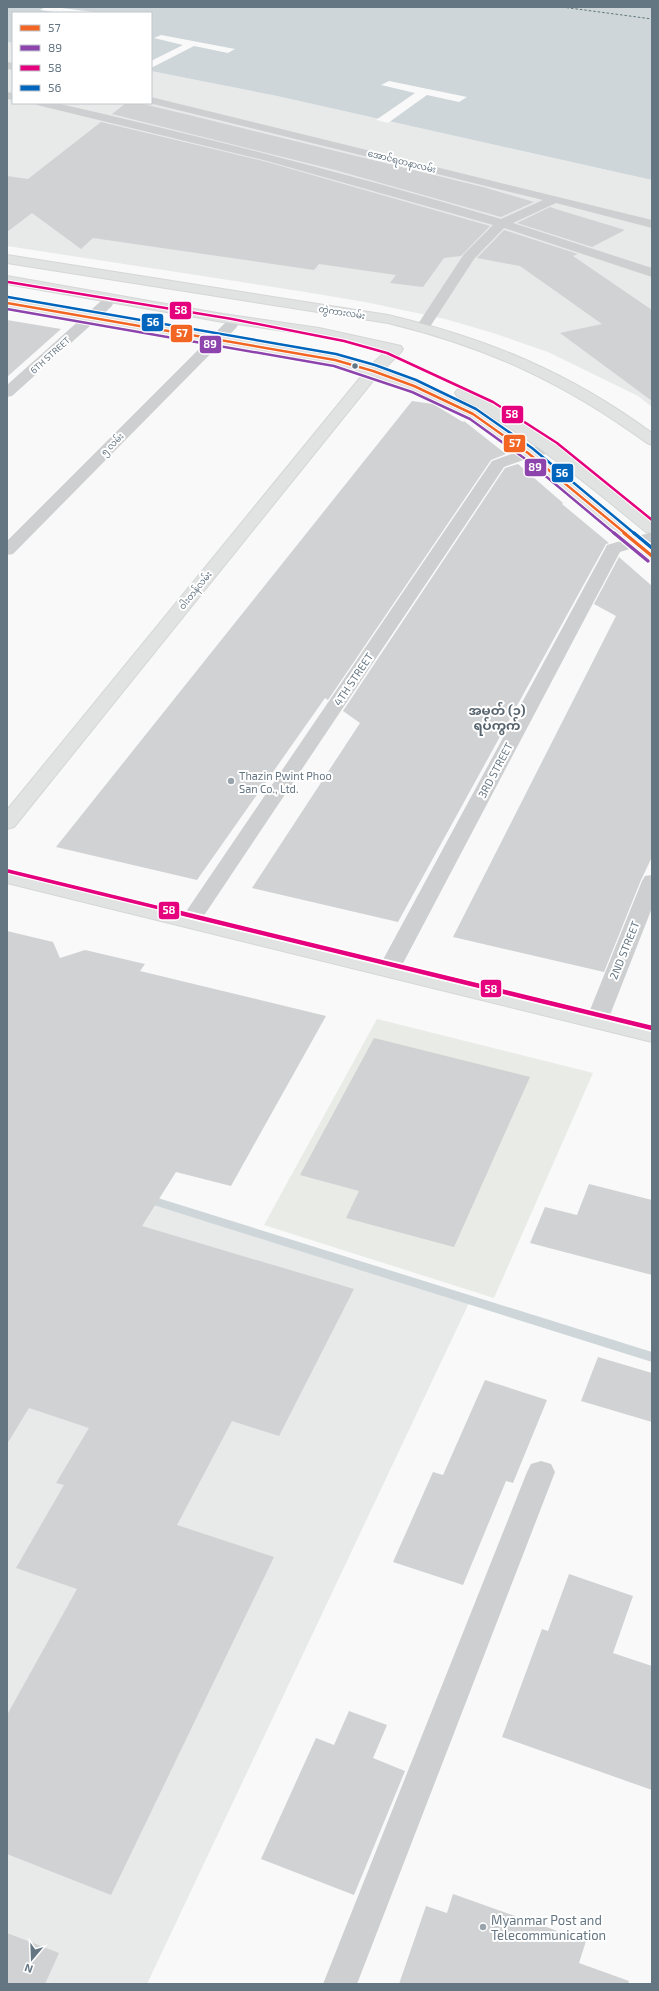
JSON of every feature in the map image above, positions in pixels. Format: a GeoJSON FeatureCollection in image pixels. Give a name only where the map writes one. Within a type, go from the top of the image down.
{"type":"FeatureCollection","features":[{"type":"Feature","properties":{"kind":"main road","name":"တွဲကားလမ်း"},"geometry":{"type":"LineString","coordinates":[[7,259],[388,319],[423,327],[512,357],[560,379],[621,416],[652,440]]}},
{"type":"Feature","properties":{"kind":"main road"},"geometry":{"type":"LineString","coordinates":[[7,280],[319,332],[426,376],[490,407],[553,448],[652,528]]}},
{"type":"Feature","properties":{"kind":"main road"},"geometry":{"type":"LineString","coordinates":[[7,288],[230,325],[343,347],[385,359],[414,386],[473,414],[528,453],[643,539],[652,556]]}},
{"type":"Feature","properties":{"kind":"main road"},"geometry":{"type":"LineString","coordinates":[[7,303],[218,338],[335,360],[385,359]]}},
{"type":"Feature","properties":{"kind":"main road","name":"ဝါးတန်လမ်း"},"geometry":{"type":"LineString","coordinates":[[7,823],[385,359]]}},
{"type":"Feature","properties":{"kind":"main road"},"geometry":{"type":"LineString","coordinates":[[7,877],[652,1034]]}},
{"type":"Feature","properties":{"kind":"street","name":"အောင်ရတနာလမ်း"},"geometry":{"type":"LineString","coordinates":[[152,100],[652,224]]}},
{"type":"Feature","properties":{"kind":"street"},"geometry":{"type":"LineString","coordinates":[[45,104],[163,131],[370,185],[502,223],[652,273]]}},
{"type":"Feature","properties":{"kind":"street"},"geometry":{"type":"LineString","coordinates":[[423,327],[469,257],[502,223],[555,199]]}},
{"type":"Feature","properties":{"kind":"street","name":"6TH STREET"},"geometry":{"type":"LineString","coordinates":[[7,393],[106,304]]}},
{"type":"Feature","properties":{"kind":"street","name":"၅ လမ်း"},"geometry":{"type":"LineString","coordinates":[[7,550],[230,325]]}},
{"type":"Feature","properties":{"kind":"street","name":"4TH STREET"},"geometry":{"type":"LineString","coordinates":[[190,921],[498,464],[528,453],[553,448]]}},
{"type":"Feature","properties":{"kind":"street","name":"3RD STREET"},"geometry":{"type":"LineString","coordinates":[[388,969],[613,549],[643,539]]}},
{"type":"Feature","properties":{"kind":"street","name":"2ND STREET"},"geometry":{"type":"LineString","coordinates":[[597,1020],[652,881]]}},
{"type":"Feature","properties":{"kind":"street"},"geometry":{"type":"LineString","coordinates":[[340,1984],[541,1472]]}},
{"type":"Feature","properties":{"kind":"shaded area"},"geometry":{"type":"Polygon","coordinates":[[[7,7],[652,7],[652,180],[277,96],[152,71],[152,12],[12,12],[12,43],[7,42],[7,7]]]}},
{"type":"Feature","properties":{"kind":"shaded area"},"geometry":{"type":"Polygon","coordinates":[[[7,42],[12,43],[12,104],[152,104],[152,71],[277,96],[652,180],[652,407],[638,396],[548,352],[493,333],[445,319],[365,302],[299,291],[7,246],[7,42]]]}},
{"type":"Feature","properties":{"kind":"shaded area"},"geometry":{"type":"Polygon","coordinates":[[[377,1019],[593,1073],[494,1298],[264,1225],[377,1019]]]}},
{"type":"Feature","properties":{"kind":"shaded area"},"geometry":{"type":"Polygon","coordinates":[[[7,1159],[469,1303],[147,1984],[7,1984],[7,1159]]]}},
{"type":"Feature","properties":{"kind":"pier"},"geometry":{"type":"Polygon","coordinates":[[[45,7],[54,7],[93,12],[55,12],[40,10],[45,7]]]}},
{"type":"Feature","properties":{"kind":"pier"},"geometry":{"type":"Polygon","coordinates":[[[161,35],[235,49],[228,53],[194,46],[152,67],[152,60],[183,45],[154,38],[161,35]]]}},
{"type":"Feature","properties":{"kind":"pier"},"geometry":{"type":"Polygon","coordinates":[[[389,81],[467,97],[459,102],[427,95],[388,123],[376,120],[415,93],[381,85],[389,81]]]}},
{"type":"Feature","properties":{"kind":"building"},"geometry":{"type":"Polygon","coordinates":[[[125,104],[143,104],[483,187],[534,202],[501,217],[335,170],[112,114],[125,104]]]}},
{"type":"Feature","properties":{"kind":"building"},"geometry":{"type":"Polygon","coordinates":[[[101,122],[267,162],[490,226],[461,256],[444,258],[423,287],[390,283],[396,275],[319,264],[314,270],[93,238],[81,249],[32,213],[7,232],[7,176],[28,179],[101,122]]]}},
{"type":"Feature","properties":{"kind":"building"},"geometry":{"type":"Polygon","coordinates":[[[550,207],[625,230],[592,247],[517,223],[550,207]]]}},
{"type":"Feature","properties":{"kind":"building"},"geometry":{"type":"Polygon","coordinates":[[[504,230],[578,254],[573,256],[652,310],[652,401],[560,333],[602,324],[520,266],[477,258],[504,230]]]}},
{"type":"Feature","properties":{"kind":"building"},"geometry":{"type":"Polygon","coordinates":[[[7,320],[61,329],[7,377],[7,320]]]}},
{"type":"Feature","properties":{"kind":"building"},"geometry":{"type":"Polygon","coordinates":[[[412,401],[433,404],[463,422],[464,421],[506,454],[491,460],[328,700],[325,698],[197,880],[56,847],[412,401]]]}},
{"type":"Feature","properties":{"kind":"building"},"geometry":{"type":"Polygon","coordinates":[[[518,464],[563,503],[562,504],[609,543],[606,544],[398,922],[252,888],[360,723],[343,711],[505,468],[518,464]]]}},
{"type":"Feature","properties":{"kind":"building"},"geometry":{"type":"Polygon","coordinates":[[[619,557],[652,586],[652,857],[641,880],[604,972],[453,937],[616,616],[594,604],[619,557]]]}},
{"type":"Feature","properties":{"kind":"building"},"geometry":{"type":"Polygon","coordinates":[[[7,931],[53,942],[60,958],[85,950],[145,964],[140,971],[326,1016],[231,1186],[176,1172],[142,1226],[354,1289],[279,1436],[232,1421],[177,1525],[274,1557],[111,1895],[7,1854],[7,1715],[77,1589],[16,1568],[64,1485],[56,1483],[89,1428],[29,1408],[7,1444],[7,931]]]}},
{"type":"Feature","properties":{"kind":"building"},"geometry":{"type":"Polygon","coordinates":[[[374,1038],[530,1077],[454,1247],[346,1218],[359,1191],[300,1175],[374,1038]]]}},
{"type":"Feature","properties":{"kind":"building"},"geometry":{"type":"Polygon","coordinates":[[[589,1184],[652,1200],[652,1275],[530,1243],[545,1207],[577,1215],[589,1184]]]}},
{"type":"Feature","properties":{"kind":"building"},"geometry":{"type":"Polygon","coordinates":[[[598,1357],[652,1373],[652,1422],[581,1401],[598,1357]]]}},
{"type":"Feature","properties":{"kind":"building"},"geometry":{"type":"Polygon","coordinates":[[[485,1380],[547,1400],[513,1483],[506,1481],[463,1585],[393,1562],[433,1472],[443,1475],[485,1380]]]}},
{"type":"Feature","properties":{"kind":"building"},"geometry":{"type":"Polygon","coordinates":[[[569,1574],[633,1596],[613,1653],[652,1666],[652,1790],[502,1737],[542,1629],[548,1631],[569,1574]]]}},
{"type":"Feature","properties":{"kind":"building"},"geometry":{"type":"Polygon","coordinates":[[[349,1711],[387,1725],[373,1758],[405,1771],[354,1895],[261,1859],[316,1738],[334,1745],[349,1711]]]}},
{"type":"Feature","properties":{"kind":"building","name":"Myanmar Post and Telecommunication"},"geometry":{"type":"Polygon","coordinates":[[[453,1894],[586,1941],[579,1963],[629,1981],[628,1984],[399,1984],[426,1906],[447,1913],[453,1894]]]}},
{"type":"Feature","properties":{"kind":"building"},"geometry":{"type":"Polygon","coordinates":[[[7,1933],[59,1953],[45,1984],[7,1984],[7,1933]]]}},
{"type":"Feature","properties":{"kind":"waterway"},"geometry":{"type":"LineString","coordinates":[[145,1198],[652,1357]]}},
{"type":"Feature","properties":{"kind":"ferry route"},"geometry":{"type":"LineString","coordinates":[[562,7],[652,19]]}},
{"type":"Feature","properties":{"kind":"transit line","name":"58"},"geometry":{"type":"LineString","coordinates":[[8,282],[232,319],[344,341],[387,353],[429,371],[493,402],[557,443],[652,520]]}},
{"type":"Feature","properties":{"kind":"transit line","name":"56"},"geometry":{"type":"LineString","coordinates":[[8,297],[336,354],[375,365],[416,380],[476,409],[532,448],[652,548]]}},
{"type":"Feature","properties":{"kind":"transit line","name":"57"},"geometry":{"type":"LineString","coordinates":[[7,303],[335,360],[373,371],[414,386],[473,414],[528,453],[652,556]]}},
{"type":"Feature","properties":{"kind":"transit line","name":"89"},"geometry":{"type":"LineString","coordinates":[[7,309],[334,366],[371,377],[412,392],[470,419],[524,458],[648,561]]}},
{"type":"Feature","properties":{"kind":"transit line","name":"58"},"geometry":{"type":"LineString","coordinates":[[8,871],[652,1028]]}},
{"type":"Feature","properties":{"kind":"place","name":"Thazin Pwint Phoo San Co., Ltd."},"geometry":{"type":"Point","coordinates":[231,781]}},
{"type":"Feature","properties":{"kind":"place","name":"Myanmar Post and Telecommunication"},"geometry":{"type":"Point","coordinates":[483,1927]}},
{"type":"Feature","properties":{"kind":"district","name":"အမှတ် (၁) ရပ်ကွက်"},"geometry":{"type":"Point","coordinates":[497,718]}}]}
